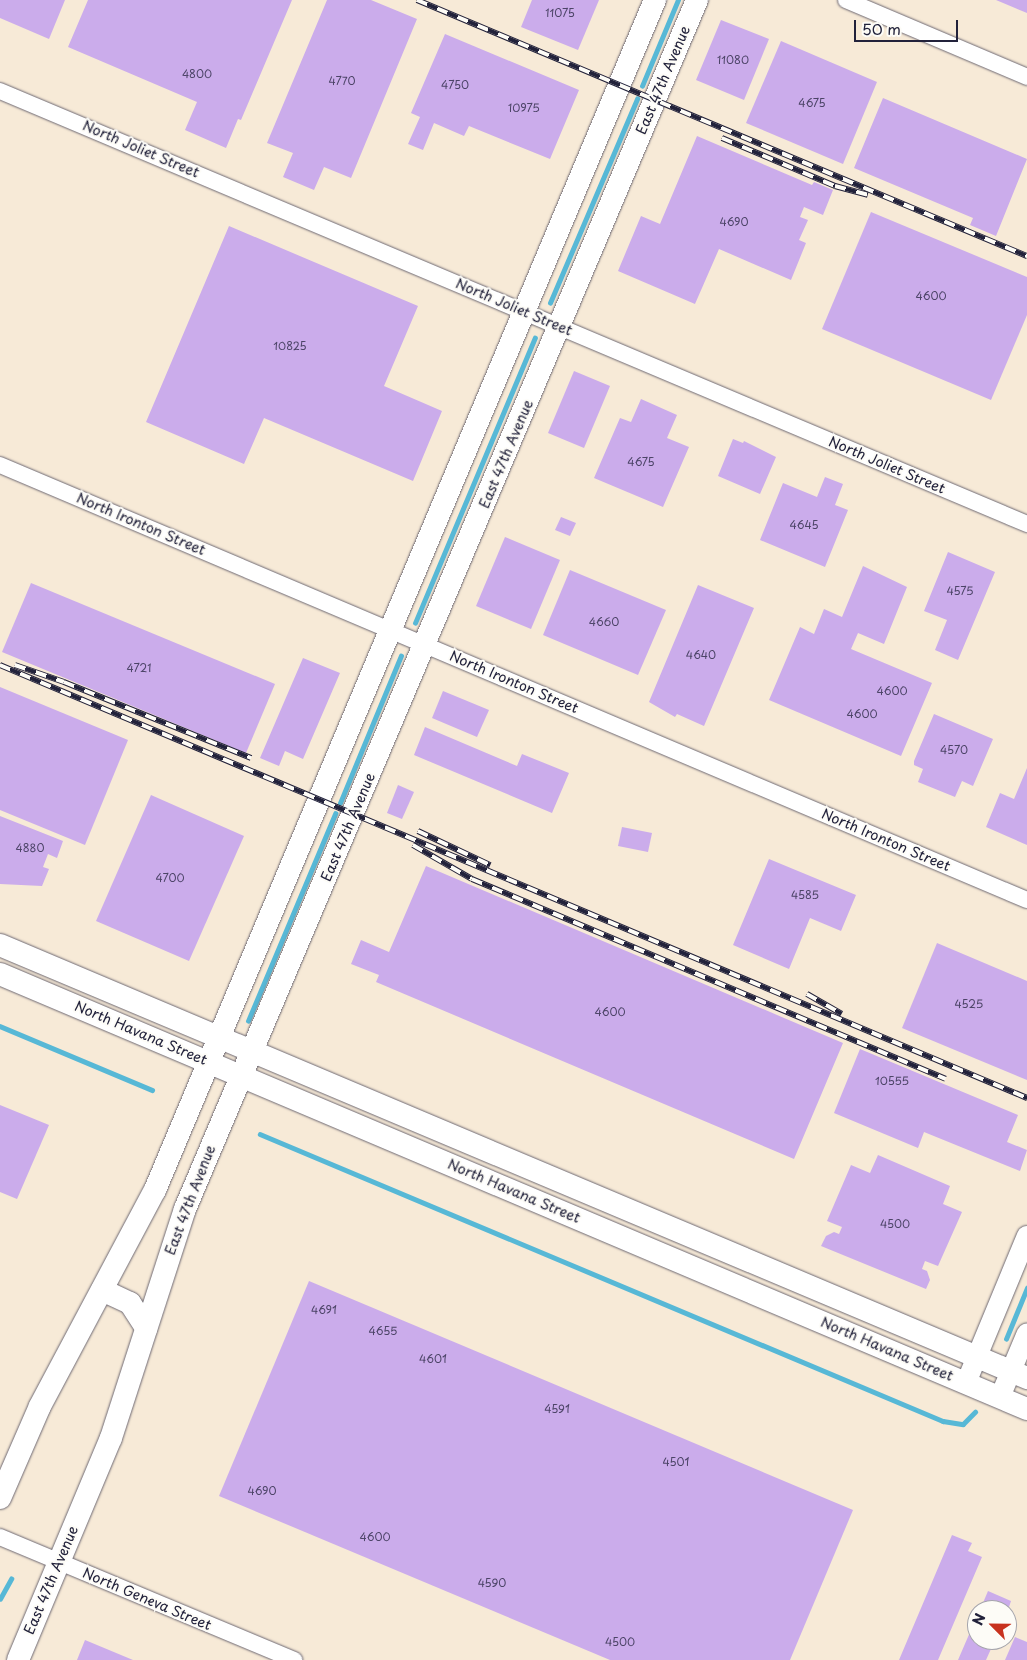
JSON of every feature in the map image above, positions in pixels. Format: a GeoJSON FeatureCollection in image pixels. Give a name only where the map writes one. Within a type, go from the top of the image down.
{"type":"FeatureCollection","features":[{"type":"Feature","properties":{"kind":"main road"},"geometry":{"type":"LineString","coordinates":[[0,1498],[40,1406],[147,1207],[655,0]]}},
{"type":"Feature","properties":{"kind":"main road","name":"East 47th Avenue"},"geometry":{"type":"LineString","coordinates":[[18,1660],[114,1430],[180,1222],[697,0]]}},
{"type":"Feature","properties":{"kind":"main road","name":"North Havana Street"},"geometry":{"type":"LineString","coordinates":[[0,945],[1019,1374]]}},
{"type":"Feature","properties":{"kind":"main road","name":"North Havana Street"},"geometry":{"type":"LineString","coordinates":[[0,974],[1027,1409]]}},
{"type":"Feature","properties":{"kind":"main road"},"geometry":{"type":"LineString","coordinates":[[102,1290],[130,1303],[146,1328]]}},
{"type":"Feature","properties":{"kind":"street"},"geometry":{"type":"LineString","coordinates":[[846,0],[1027,77]]}},
{"type":"Feature","properties":{"kind":"street","name":"North Joliet Street"},"geometry":{"type":"LineString","coordinates":[[0,90],[1027,524]]}},
{"type":"Feature","properties":{"kind":"street","name":"North Ironton Street"},"geometry":{"type":"LineString","coordinates":[[0,465],[1027,900]]}},
{"type":"Feature","properties":{"kind":"street"},"geometry":{"type":"LineString","coordinates":[[966,1383],[1027,1236]]}},
{"type":"Feature","properties":{"kind":"street"},"geometry":{"type":"LineString","coordinates":[[1000,1397],[1019,1374],[1027,1333]]}},
{"type":"Feature","properties":{"kind":"street","name":"North Geneva Street"},"geometry":{"type":"LineString","coordinates":[[0,1537],[294,1660]]}},
{"type":"Feature","properties":{"kind":"building"},"geometry":{"type":"Polygon","coordinates":[[[0,0],[65,0],[49,39],[0,18],[0,0]]]}},
{"type":"Feature","properties":{"kind":"building"},"geometry":{"type":"Polygon","coordinates":[[[88,0],[292,0],[241,120],[238,119],[226,148],[185,130],[197,102],[68,47],[88,0]]]}},
{"type":"Feature","properties":{"kind":"building"},"geometry":{"type":"Polygon","coordinates":[[[327,0],[371,0],[417,19],[351,178],[324,167],[314,190],[283,177],[293,153],[267,143],[327,0]]]}},
{"type":"Feature","properties":{"kind":"building"},"geometry":{"type":"Polygon","coordinates":[[[532,0],[599,0],[578,50],[521,27],[532,0]]]}},
{"type":"Feature","properties":{"kind":"building"},"geometry":{"type":"Polygon","coordinates":[[[996,0],[1027,0],[1027,13],[996,0]]]}},
{"type":"Feature","properties":{"kind":"building"},"geometry":{"type":"Polygon","coordinates":[[[721,20],[769,39],[744,100],[696,80],[721,20]]]}},
{"type":"Feature","properties":{"kind":"building"},"geometry":{"type":"Polygon","coordinates":[[[445,34],[579,90],[550,159],[469,126],[464,136],[434,123],[423,150],[408,144],[420,117],[411,113],[445,34]]]}},
{"type":"Feature","properties":{"kind":"building"},"geometry":{"type":"Polygon","coordinates":[[[781,41],[877,82],[843,164],[746,123],[781,41]]]}},
{"type":"Feature","properties":{"kind":"building"},"geometry":{"type":"Polygon","coordinates":[[[883,98],[1027,159],[996,236],[970,225],[973,218],[854,168],[883,98]]]}},
{"type":"Feature","properties":{"kind":"building"},"geometry":{"type":"Polygon","coordinates":[[[697,136],[812,185],[814,182],[833,190],[823,215],[804,207],[800,217],[808,220],[799,240],[806,243],[791,280],[719,249],[695,304],[618,271],[641,216],[660,224],[697,136]]]}},
{"type":"Feature","properties":{"kind":"building"},"geometry":{"type":"Polygon","coordinates":[[[871,212],[1027,277],[1027,315],[991,400],[822,329],[871,212]]]}},
{"type":"Feature","properties":{"kind":"building"},"geometry":{"type":"Polygon","coordinates":[[[229,226],[418,306],[384,386],[442,411],[413,481],[264,418],[244,464],[146,422],[229,226]]]}},
{"type":"Feature","properties":{"kind":"building"},"geometry":{"type":"Polygon","coordinates":[[[574,371],[610,386],[584,448],[548,433],[574,371]]]}},
{"type":"Feature","properties":{"kind":"building"},"geometry":{"type":"Polygon","coordinates":[[[641,399],[677,415],[667,438],[689,447],[663,507],[594,478],[620,418],[631,422],[641,399]]]}},
{"type":"Feature","properties":{"kind":"building"},"geometry":{"type":"Polygon","coordinates":[[[733,439],[743,443],[744,441],[776,457],[760,494],[718,476],[733,439]]]}},
{"type":"Feature","properties":{"kind":"building"},"geometry":{"type":"Polygon","coordinates":[[[825,477],[843,484],[835,505],[848,510],[825,567],[760,540],[783,483],[817,497],[825,477]]]}},
{"type":"Feature","properties":{"kind":"building"},"geometry":{"type":"Polygon","coordinates":[[[561,517],[576,523],[570,536],[555,530],[561,517]]]}},
{"type":"Feature","properties":{"kind":"building"},"geometry":{"type":"Polygon","coordinates":[[[505,537],[560,560],[531,629],[476,606],[505,537]]]}},
{"type":"Feature","properties":{"kind":"building"},"geometry":{"type":"Polygon","coordinates":[[[948,552],[995,572],[958,660],[935,650],[947,620],[924,611],[948,552]]]}},
{"type":"Feature","properties":{"kind":"building"},"geometry":{"type":"Polygon","coordinates":[[[863,566],[907,587],[884,644],[858,633],[851,649],[932,683],[901,756],[769,700],[800,627],[814,634],[824,609],[842,617],[863,566]]]}},
{"type":"Feature","properties":{"kind":"building"},"geometry":{"type":"Polygon","coordinates":[[[570,570],[666,610],[638,675],[543,635],[570,570]]]}},
{"type":"Feature","properties":{"kind":"building"},"geometry":{"type":"Polygon","coordinates":[[[31,583],[275,684],[246,753],[2,652],[31,583]]]}},
{"type":"Feature","properties":{"kind":"building"},"geometry":{"type":"Polygon","coordinates":[[[698,585],[754,608],[704,726],[677,714],[675,717],[649,702],[698,585]]]}},
{"type":"Feature","properties":{"kind":"building"},"geometry":{"type":"Polygon","coordinates":[[[303,658],[340,673],[303,759],[285,751],[279,766],[260,758],[303,658]]]}},
{"type":"Feature","properties":{"kind":"building"},"geometry":{"type":"Polygon","coordinates":[[[0,687],[128,740],[85,845],[0,810],[0,687]]]}},
{"type":"Feature","properties":{"kind":"building"},"geometry":{"type":"Polygon","coordinates":[[[443,691],[489,710],[477,737],[432,718],[443,691]]]}},
{"type":"Feature","properties":{"kind":"building"},"geometry":{"type":"Polygon","coordinates":[[[934,714],[993,739],[973,786],[962,781],[955,797],[918,782],[923,769],[914,765],[914,761],[934,714]]]}},
{"type":"Feature","properties":{"kind":"building"},"geometry":{"type":"Polygon","coordinates":[[[425,727],[517,766],[522,754],[569,773],[552,813],[414,755],[425,727]]]}},
{"type":"Feature","properties":{"kind":"building"},"geometry":{"type":"Polygon","coordinates":[[[1027,768],[1027,845],[986,827],[1000,793],[1014,799],[1027,768]]]}},
{"type":"Feature","properties":{"kind":"building"},"geometry":{"type":"Polygon","coordinates":[[[398,785],[414,792],[402,819],[387,813],[398,785]]]}},
{"type":"Feature","properties":{"kind":"building"},"geometry":{"type":"Polygon","coordinates":[[[151,795],[244,836],[189,961],[96,921],[151,795]]]}},
{"type":"Feature","properties":{"kind":"building"},"geometry":{"type":"Polygon","coordinates":[[[0,816],[63,841],[57,858],[48,854],[43,867],[49,869],[42,886],[0,884],[0,816]]]}},
{"type":"Feature","properties":{"kind":"building"},"geometry":{"type":"Polygon","coordinates":[[[622,827],[652,833],[648,852],[618,846],[622,827]]]}},
{"type":"Feature","properties":{"kind":"building"},"geometry":{"type":"Polygon","coordinates":[[[769,859],[856,895],[841,931],[810,918],[789,969],[733,945],[769,859]]]}},
{"type":"Feature","properties":{"kind":"building"},"geometry":{"type":"Polygon","coordinates":[[[426,866],[843,1043],[794,1159],[376,982],[379,975],[351,964],[361,940],[389,952],[426,866]]]}},
{"type":"Feature","properties":{"kind":"building"},"geometry":{"type":"Polygon","coordinates":[[[937,943],[1027,981],[1027,1080],[902,1028],[937,943]]]}},
{"type":"Feature","properties":{"kind":"building"},"geometry":{"type":"Polygon","coordinates":[[[860,1049],[1018,1115],[1007,1142],[1027,1150],[1020,1171],[924,1132],[918,1148],[834,1113],[860,1049]]]}},
{"type":"Feature","properties":{"kind":"building"},"geometry":{"type":"Polygon","coordinates":[[[0,1105],[49,1125],[17,1199],[0,1192],[0,1105]]]}},
{"type":"Feature","properties":{"kind":"building"},"geometry":{"type":"Polygon","coordinates":[[[878,1155],[950,1186],[943,1204],[962,1212],[938,1266],[925,1261],[922,1269],[927,1271],[930,1280],[926,1289],[821,1246],[826,1236],[834,1232],[839,1234],[842,1227],[827,1221],[851,1165],[870,1173],[878,1155]]]}},
{"type":"Feature","properties":{"kind":"building"},"geometry":{"type":"Polygon","coordinates":[[[309,1281],[853,1510],[790,1660],[610,1660],[219,1496],[309,1281]]]}},
{"type":"Feature","properties":{"kind":"building"},"geometry":{"type":"Polygon","coordinates":[[[952,1535],[972,1543],[968,1551],[982,1557],[938,1660],[899,1660],[952,1535]]]}},
{"type":"Feature","properties":{"kind":"building"},"geometry":{"type":"Polygon","coordinates":[[[988,1591],[1009,1600],[984,1600],[988,1591]]]}},
{"type":"Feature","properties":{"kind":"building"},"geometry":{"type":"Polygon","coordinates":[[[1017,1638],[1027,1642],[1027,1660],[1005,1660],[1009,1650],[1017,1650],[1017,1638]]]}},
{"type":"Feature","properties":{"kind":"building"},"geometry":{"type":"Polygon","coordinates":[[[967,1639],[967,1650],[990,1650],[986,1660],[958,1660],[967,1639]]]}},
{"type":"Feature","properties":{"kind":"building"},"geometry":{"type":"Polygon","coordinates":[[[85,1640],[133,1660],[77,1660],[85,1640]]]}},
{"type":"Feature","properties":{"kind":"waterway"},"geometry":{"type":"LineString","coordinates":[[642,86],[678,0]]}},
{"type":"Feature","properties":{"kind":"waterway"},"geometry":{"type":"LineString","coordinates":[[550,303],[637,99]]}},
{"type":"Feature","properties":{"kind":"waterway"},"geometry":{"type":"LineString","coordinates":[[415,623],[535,338]]}},
{"type":"Feature","properties":{"kind":"waterway"},"geometry":{"type":"LineString","coordinates":[[340,803],[401,656]]}},
{"type":"Feature","properties":{"kind":"waterway"},"geometry":{"type":"LineString","coordinates":[[248,1021],[335,814]]}},
{"type":"Feature","properties":{"kind":"waterway"},"geometry":{"type":"LineString","coordinates":[[0,1026],[152,1090]]}},
{"type":"Feature","properties":{"kind":"waterway"},"geometry":{"type":"LineString","coordinates":[[260,1134],[943,1421],[963,1424],[975,1412]]}},
{"type":"Feature","properties":{"kind":"waterway"},"geometry":{"type":"LineString","coordinates":[[1006,1339],[1027,1288]]}},
{"type":"Feature","properties":{"kind":"waterway"},"geometry":{"type":"LineString","coordinates":[[0,1599],[11,1579]]}},
{"type":"Feature","properties":{"kind":"railway"},"geometry":{"type":"LineString","coordinates":[[417,0],[1027,256]]}},
{"type":"Feature","properties":{"kind":"railway"},"geometry":{"type":"LineString","coordinates":[[722,138],[835,186],[868,195]]}},
{"type":"Feature","properties":{"kind":"railway"},"geometry":{"type":"LineString","coordinates":[[0,665],[1027,1098]]}},
{"type":"Feature","properties":{"kind":"railway"},"geometry":{"type":"LineString","coordinates":[[15,665],[64,682],[251,758]]}},
{"type":"Feature","properties":{"kind":"railway"},"geometry":{"type":"LineString","coordinates":[[418,831],[490,865]]}},
{"type":"Feature","properties":{"kind":"railway"},"geometry":{"type":"LineString","coordinates":[[413,845],[472,879],[946,1079]]}},
{"type":"Feature","properties":{"kind":"railway"},"geometry":{"type":"LineString","coordinates":[[807,994],[842,1014]]}}]}
